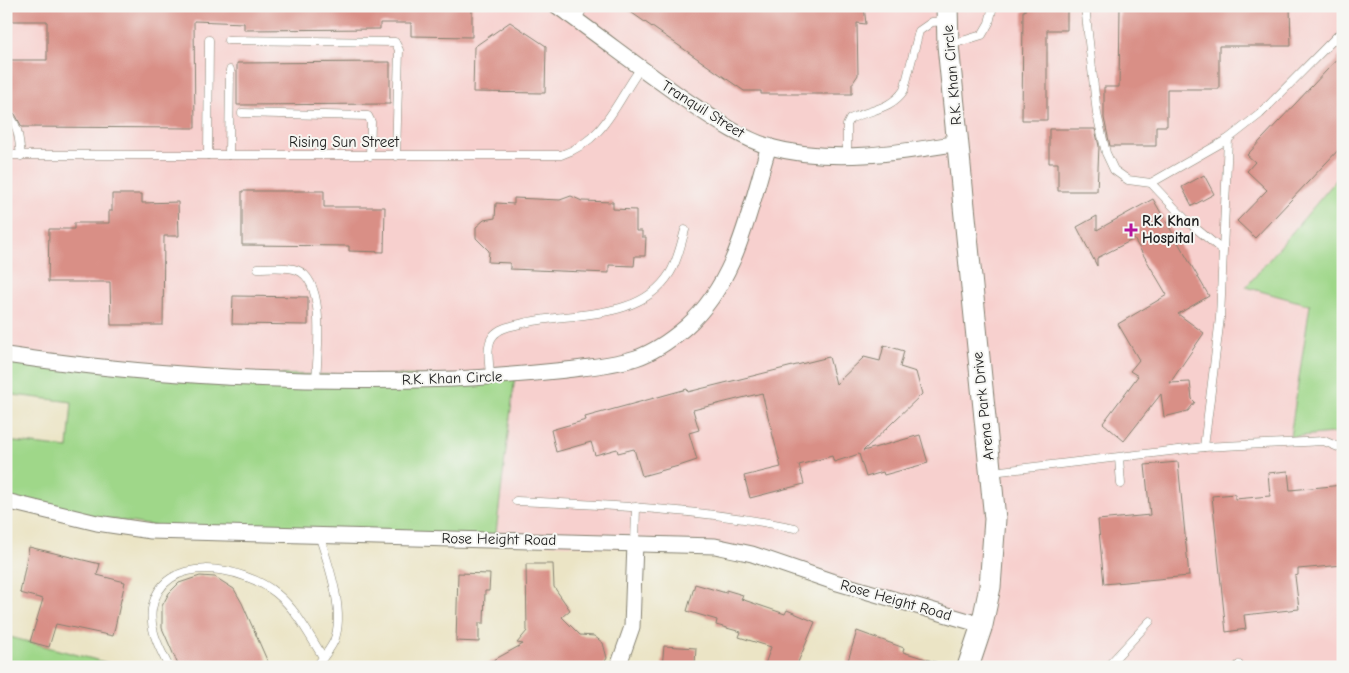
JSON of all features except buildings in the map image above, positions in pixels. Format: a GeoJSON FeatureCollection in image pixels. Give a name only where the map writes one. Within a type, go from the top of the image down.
{"type":"FeatureCollection","features":[{"type":"Feature","properties":{"kind":"street","name":"Tranquil Street"},"geometry":{"type":"LineString","coordinates":[[558,6],[640,69],[711,117],[769,146],[808,154],[847,156],[959,143]]}},
{"type":"Feature","properties":{"kind":"street","name":"R.K. Khan Circle"},"geometry":{"type":"LineString","coordinates":[[947,13],[948,45],[959,143]]}},
{"type":"Feature","properties":{"kind":"street","name":"Arena Park Drive"},"geometry":{"type":"LineString","coordinates":[[959,143],[973,312],[995,519],[994,552],[982,625],[968,667]]}},
{"type":"Feature","properties":{"kind":"street","name":"R.K. Khan Circle"},"geometry":{"type":"LineString","coordinates":[[6,355],[129,370],[316,381],[490,377],[603,366],[638,358],[662,345],[686,326],[704,307],[723,280],[737,254],[769,146]]}},
{"type":"Feature","properties":{"kind":"street","name":"Rose Height Road"},"geometry":{"type":"LineString","coordinates":[[6,501],[97,523],[151,531],[715,546],[752,554],[831,580],[982,625]]}},
{"type":"Feature","properties":{"kind":"street"},"geometry":{"type":"LineString","coordinates":[[618,667],[632,627],[635,543]]}},
{"type":"Feature","properties":{"kind":"lane"},"geometry":{"type":"LineString","coordinates":[[577,20],[584,6]]}},
{"type":"Feature","properties":{"kind":"lane"},"geometry":{"type":"LineString","coordinates":[[948,45],[982,35],[989,23],[993,6]]}},
{"type":"Feature","properties":{"kind":"lane"},"geometry":{"type":"LineString","coordinates":[[1085,6],[1097,114],[1106,153],[1114,170],[1128,180],[1151,183],[1228,139],[1260,114],[1343,30]]}},
{"type":"Feature","properties":{"kind":"lane"},"geometry":{"type":"LineString","coordinates":[[847,156],[847,124],[850,119],[893,103],[899,97],[904,90],[919,32],[947,13]]}},
{"type":"Feature","properties":{"kind":"lane"},"geometry":{"type":"LineString","coordinates":[[208,155],[209,40]]}},
{"type":"Feature","properties":{"kind":"lane"},"geometry":{"type":"LineString","coordinates":[[228,40],[395,42],[399,50],[396,156]]}},
{"type":"Feature","properties":{"kind":"lane","name":"Rising Sun Street"},"geometry":{"type":"LineString","coordinates":[[6,156],[561,155],[577,150],[598,134],[640,69]]}},
{"type":"Feature","properties":{"kind":"lane"},"geometry":{"type":"LineString","coordinates":[[229,155],[230,70]]}},
{"type":"Feature","properties":{"kind":"lane"},"geometry":{"type":"LineString","coordinates":[[242,113],[368,116],[371,122],[370,156]]}},
{"type":"Feature","properties":{"kind":"lane"},"geometry":{"type":"LineString","coordinates":[[6,114],[13,119],[16,126],[21,156]]}},
{"type":"Feature","properties":{"kind":"lane"},"geometry":{"type":"LineString","coordinates":[[1204,447],[1220,318],[1228,139]]}},
{"type":"Feature","properties":{"kind":"lane"},"geometry":{"type":"LineString","coordinates":[[1151,183],[1187,221],[1222,250]]}},
{"type":"Feature","properties":{"kind":"lane"},"geometry":{"type":"LineString","coordinates":[[490,377],[489,346],[491,338],[497,332],[526,322],[609,311],[635,302],[648,294],[669,274],[685,230]]}},
{"type":"Feature","properties":{"kind":"lane"},"geometry":{"type":"LineString","coordinates":[[258,268],[297,270],[313,285],[317,304],[316,381]]}},
{"type":"Feature","properties":{"kind":"lane"},"geometry":{"type":"LineString","coordinates":[[990,472],[1204,447],[1324,441],[1343,449]]}},
{"type":"Feature","properties":{"kind":"lane"},"geometry":{"type":"LineString","coordinates":[[1118,458],[1121,484]]}},
{"type":"Feature","properties":{"kind":"lane"},"geometry":{"type":"LineString","coordinates":[[516,501],[636,507],[747,518],[795,528]]}},
{"type":"Feature","properties":{"kind":"lane"},"geometry":{"type":"LineString","coordinates":[[635,543],[636,507]]}},
{"type":"Feature","properties":{"kind":"lane"},"geometry":{"type":"LineString","coordinates":[[316,667],[334,640],[336,606],[334,587],[319,535]]}},
{"type":"Feature","properties":{"kind":"lane"},"geometry":{"type":"LineString","coordinates":[[169,667],[155,641],[152,608],[161,590],[169,581],[189,570],[203,568],[216,569],[248,578],[276,592],[289,605],[324,657]]}},
{"type":"Feature","properties":{"kind":"lane"},"geometry":{"type":"LineString","coordinates":[[1107,667],[1150,621]]}},
{"type":"Feature","properties":{"kind":"shaded area"},"geometry":{"type":"Polygon","coordinates":[[[6,6],[1343,6],[1343,172],[1247,287],[1310,305],[1290,436],[1343,432],[1343,667],[968,667],[981,626],[751,555],[495,541],[511,411],[319,379],[6,354],[6,6]]]}},
{"type":"Feature","properties":{"kind":"green space"},"geometry":{"type":"Polygon","coordinates":[[[1343,172],[1343,432],[1290,437],[1310,305],[1246,287],[1343,172]]]}},
{"type":"Feature","properties":{"kind":"green space"},"geometry":{"type":"Polygon","coordinates":[[[6,354],[201,374],[515,376],[495,541],[209,535],[6,502],[6,441],[68,448],[72,402],[6,394],[6,354]]]}},
{"type":"Feature","properties":{"kind":"green space"},"geometry":{"type":"Polygon","coordinates":[[[6,636],[123,667],[6,667],[6,636]]]}},
{"type":"Feature","properties":{"kind":"place","name":"R.K Khan Hospital"},"geometry":{"type":"Point","coordinates":[1131,230]}}]}
